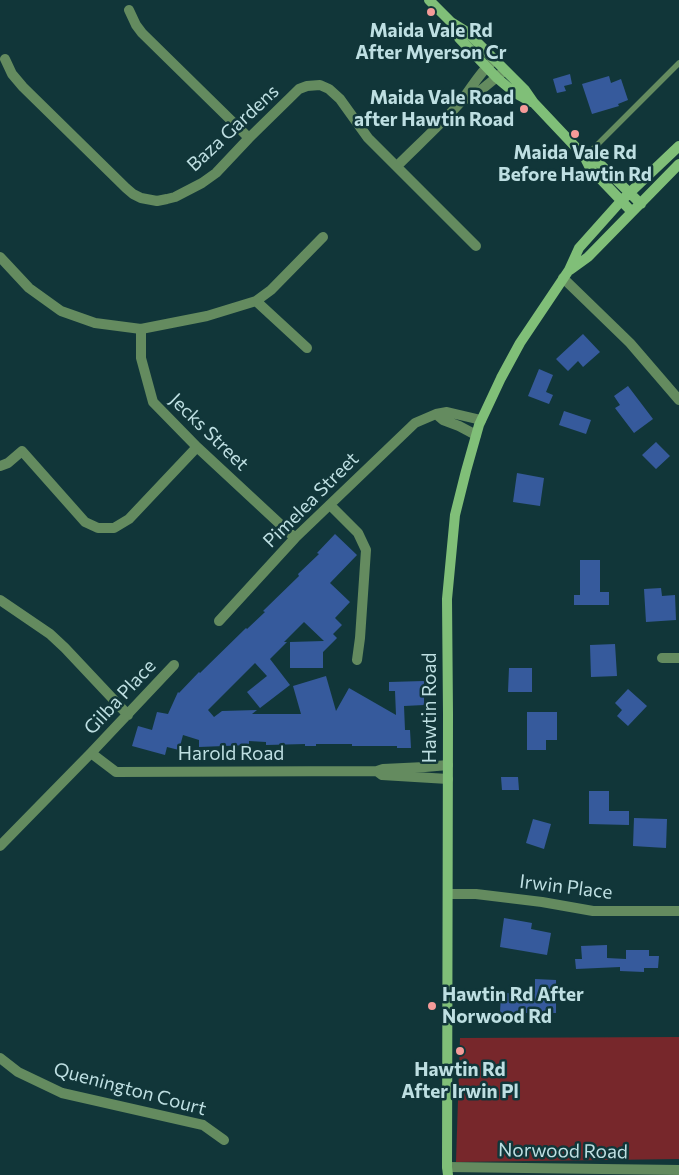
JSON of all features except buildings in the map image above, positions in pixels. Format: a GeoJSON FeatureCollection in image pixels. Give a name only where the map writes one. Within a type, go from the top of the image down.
{"type":"FeatureCollection","features":[{"type":"Feature","properties":{"kind":"main road"},"geometry":{"type":"LineString","coordinates":[[429,0],[451,22],[467,32],[525,90],[534,103],[584,156],[590,168],[632,212]]}},
{"type":"Feature","properties":{"kind":"main road"},"geometry":{"type":"LineString","coordinates":[[451,22],[459,38],[497,78],[515,93],[534,103]]}},
{"type":"Feature","properties":{"kind":"main road","name":"Hawtin Road"},"geometry":{"type":"LineString","coordinates":[[448,1171],[447,599],[455,515],[481,420],[520,343],[566,274],[579,248],[621,201],[679,146]]}},
{"type":"Feature","properties":{"kind":"main road"},"geometry":{"type":"LineString","coordinates":[[584,156],[597,161],[640,204]]}},
{"type":"Feature","properties":{"kind":"main road","name":"Hawtin Road"},"geometry":{"type":"LineString","coordinates":[[566,274],[588,257],[679,164]]}},
{"type":"Feature","properties":{"kind":"street"},"geometry":{"type":"LineString","coordinates":[[129,10],[142,33],[249,138]]}},
{"type":"Feature","properties":{"kind":"street","name":"Baza Gardens"},"geometry":{"type":"LineString","coordinates":[[5,59],[12,74],[23,87],[126,188],[141,198],[157,201],[175,197],[202,183],[216,173],[299,89],[320,85],[329,89],[340,99],[368,138],[476,246]]}},
{"type":"Feature","properties":{"kind":"street"},"geometry":{"type":"LineString","coordinates":[[397,166],[457,105],[482,71],[495,59]]}},
{"type":"Feature","properties":{"kind":"street"},"geometry":{"type":"LineString","coordinates":[[457,105],[506,71]]}},
{"type":"Feature","properties":{"kind":"street"},"geometry":{"type":"LineString","coordinates":[[0,257],[29,288],[61,311],[95,323],[141,329],[207,316],[256,301],[272,290],[323,237]]}},
{"type":"Feature","properties":{"kind":"street"},"geometry":{"type":"LineString","coordinates":[[566,274],[630,343],[679,400]]}},
{"type":"Feature","properties":{"kind":"street"},"geometry":{"type":"LineString","coordinates":[[256,301],[307,348]]}},
{"type":"Feature","properties":{"kind":"street","name":"Jecks Street"},"geometry":{"type":"LineString","coordinates":[[141,329],[141,358],[153,402],[197,447],[296,538]]}},
{"type":"Feature","properties":{"kind":"street","name":"Pimelea Street"},"geometry":{"type":"LineString","coordinates":[[219,622],[296,538],[415,423],[436,414],[447,412],[481,420]]}},
{"type":"Feature","properties":{"kind":"street"},"geometry":{"type":"LineString","coordinates":[[436,414],[443,420],[476,435]]}},
{"type":"Feature","properties":{"kind":"street"},"geometry":{"type":"LineString","coordinates":[[0,466],[8,463],[22,451],[85,522],[98,528],[114,528],[129,519],[197,447]]}},
{"type":"Feature","properties":{"kind":"street"},"geometry":{"type":"LineString","coordinates":[[330,505],[358,533],[366,550],[357,660]]}},
{"type":"Feature","properties":{"kind":"street"},"geometry":{"type":"LineString","coordinates":[[0,600],[50,634],[128,715]]}},
{"type":"Feature","properties":{"kind":"street"},"geometry":{"type":"LineString","coordinates":[[662,658],[679,658]]}},
{"type":"Feature","properties":{"kind":"street","name":"Gilba Place"},"geometry":{"type":"LineString","coordinates":[[0,846],[174,665]]}},
{"type":"Feature","properties":{"kind":"street","name":"Harold Road"},"geometry":{"type":"LineString","coordinates":[[91,753],[116,772],[377,771],[448,765]]}},
{"type":"Feature","properties":{"kind":"street","name":"Harold Road"},"geometry":{"type":"LineString","coordinates":[[377,771],[382,775],[448,779]]}},
{"type":"Feature","properties":{"kind":"street","name":"Irwin Place"},"geometry":{"type":"LineString","coordinates":[[448,894],[476,894],[542,902],[593,911],[679,911]]}},
{"type":"Feature","properties":{"kind":"street","name":"Quenington Court"},"geometry":{"type":"LineString","coordinates":[[0,1058],[18,1072],[62,1093],[203,1124],[224,1140]]}},
{"type":"Feature","properties":{"kind":"street","name":"Norwood Road"},"geometry":{"type":"LineString","coordinates":[[448,1171],[679,1170]]}},
{"type":"Feature","properties":{"kind":"lane"},"geometry":{"type":"LineString","coordinates":[[584,156],[679,63]]}},
{"type":"Feature","properties":{"kind":"shaded area"},"geometry":{"type":"Polygon","coordinates":[[[679,1037],[679,1159],[456,1162],[460,1038],[679,1037]]]}},
{"type":"Feature","properties":{"kind":"place","name":"Maida Vale Rd After Myerson Cr"},"geometry":{"type":"Point","coordinates":[431,12]}},
{"type":"Feature","properties":{"kind":"place","name":"Maida Vale Road after Hawtin Road"},"geometry":{"type":"Point","coordinates":[524,109]}},
{"type":"Feature","properties":{"kind":"place","name":"Maida Vale Rd Before Hawtin Rd"},"geometry":{"type":"Point","coordinates":[575,134]}},
{"type":"Feature","properties":{"kind":"place","name":"Hawtin Rd After Norwood Rd"},"geometry":{"type":"Point","coordinates":[432,1006]}},
{"type":"Feature","properties":{"kind":"place","name":"Hawtin Rd After Irwin Pl"},"geometry":{"type":"Point","coordinates":[460,1051]}}]}
